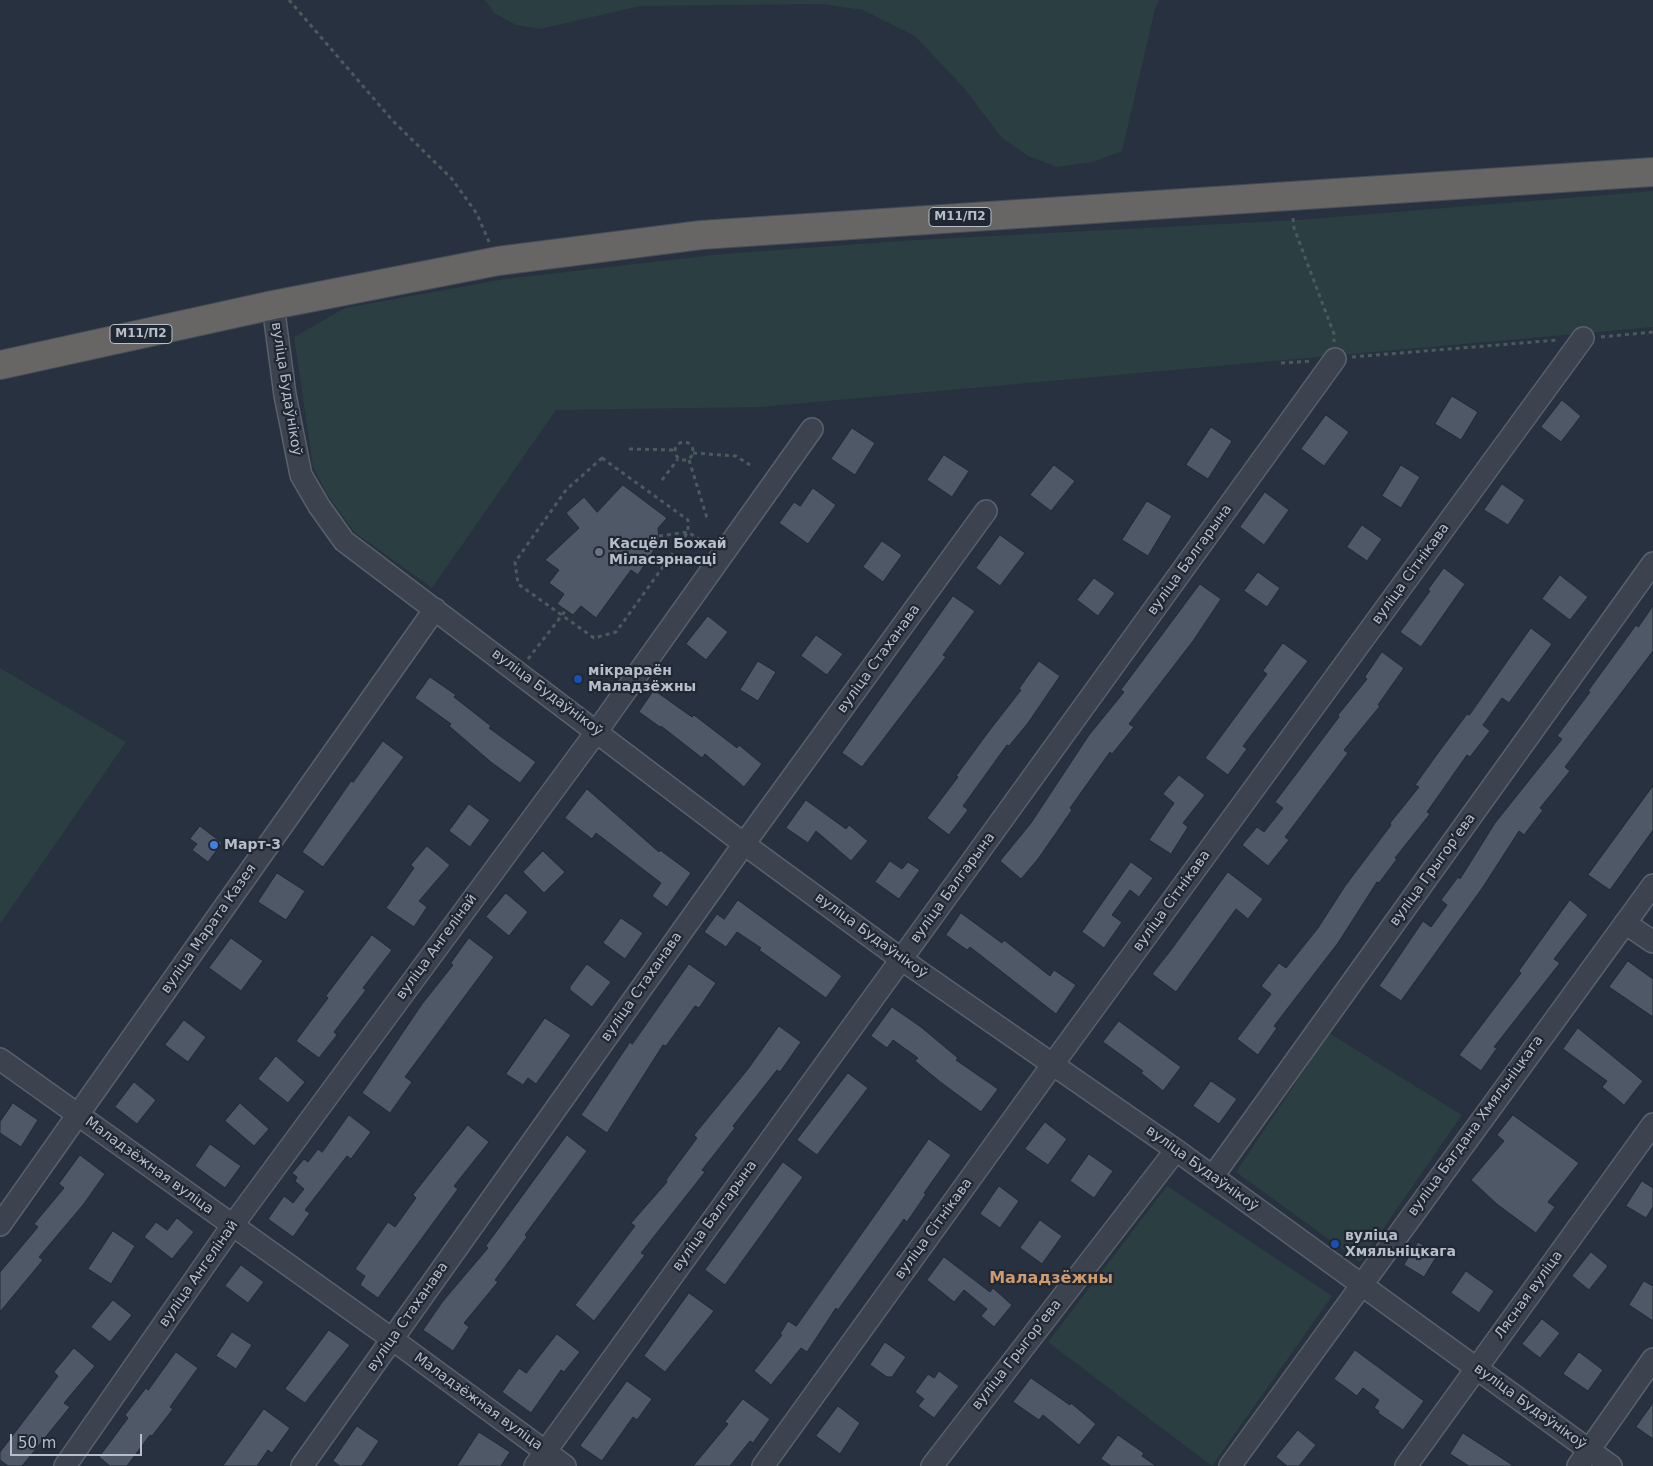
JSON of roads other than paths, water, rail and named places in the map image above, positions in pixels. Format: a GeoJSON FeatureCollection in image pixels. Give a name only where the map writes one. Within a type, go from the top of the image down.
{"type":"FeatureCollection","features":[{"type":"Feature","properties":{"kind":"highway","name":"М11/П2"},"geometry":{"type":"LineString","coordinates":[[0,365],[273,305],[498,260],[701,234],[1653,172]]}},
{"type":"Feature","properties":{"kind":"street","name":"вуліца Будаўнікоў"},"geometry":{"type":"LineString","coordinates":[[273,305],[285,394],[301,475],[318,506],[344,541],[744,844],[901,960],[1213,1176],[1476,1368],[1584,1458],[1611,1466]]}},
{"type":"Feature","properties":{"kind":"street","name":"вуліца Сітнікава"},"geometry":{"type":"LineString","coordinates":[[763,1466],[1053,1064],[1583,338]]}},
{"type":"Feature","properties":{"kind":"street","name":"вуліца Балгарына"},"geometry":{"type":"LineString","coordinates":[[540,1459],[1335,359]]}},
{"type":"Feature","properties":{"kind":"street","name":"вуліца Ангелінай"},"geometry":{"type":"LineString","coordinates":[[65,1466],[232,1226],[597,731],[812,429]]}},
{"type":"Feature","properties":{"kind":"street","name":"вуліца Стаханава"},"geometry":{"type":"LineString","coordinates":[[302,1466],[744,844],[986,512]]}},
{"type":"Feature","properties":{"kind":"street","name":"вуліца Грыгорʼева"},"geometry":{"type":"LineString","coordinates":[[1213,1176],[1653,563]]}},
{"type":"Feature","properties":{"kind":"street","name":"вуліца Марата Казея"},"geometry":{"type":"LineString","coordinates":[[0,1225],[435,609]]}},
{"type":"Feature","properties":{"kind":"street","name":"вуліца Багдана Хмяльніцкага"},"geometry":{"type":"LineString","coordinates":[[1230,1466],[1653,885]]}},
{"type":"Feature","properties":{"kind":"street"},"geometry":{"type":"LineString","coordinates":[[1625,923],[1653,942]]}},
{"type":"Feature","properties":{"kind":"street","name":"Маладзёжная вуліца"},"geometry":{"type":"LineString","coordinates":[[0,1059],[392,1339],[540,1459],[565,1466]]}},
{"type":"Feature","properties":{"kind":"street","name":"Лясная вуліца"},"geometry":{"type":"LineString","coordinates":[[1406,1466],[1653,1124]]}},
{"type":"Feature","properties":{"kind":"street","name":"вуліца Грыгорʼева"},"geometry":{"type":"LineString","coordinates":[[932,1466],[1176,1150]]}},
{"type":"Feature","properties":{"kind":"street"},"geometry":{"type":"LineString","coordinates":[[1584,1458],[1653,1359]]}},
{"type":"Feature","properties":{"kind":"place","name":"Касцёл Божай Міласэрнасці"},"geometry":{"type":"Point","coordinates":[599,552]}},
{"type":"Feature","properties":{"kind":"place","name":"мікрараён Маладзёжны"},"geometry":{"type":"Point","coordinates":[578,679]}},
{"type":"Feature","properties":{"kind":"place","name":"Март-3"},"geometry":{"type":"Point","coordinates":[214,845]}},
{"type":"Feature","properties":{"kind":"place","name":"вуліца Хмяльніцкага"},"geometry":{"type":"Point","coordinates":[1335,1244]}},
{"type":"Feature","properties":{"kind":"district","name":"Маладзёжны"},"geometry":{"type":"Point","coordinates":[1051,1279]}}]}
